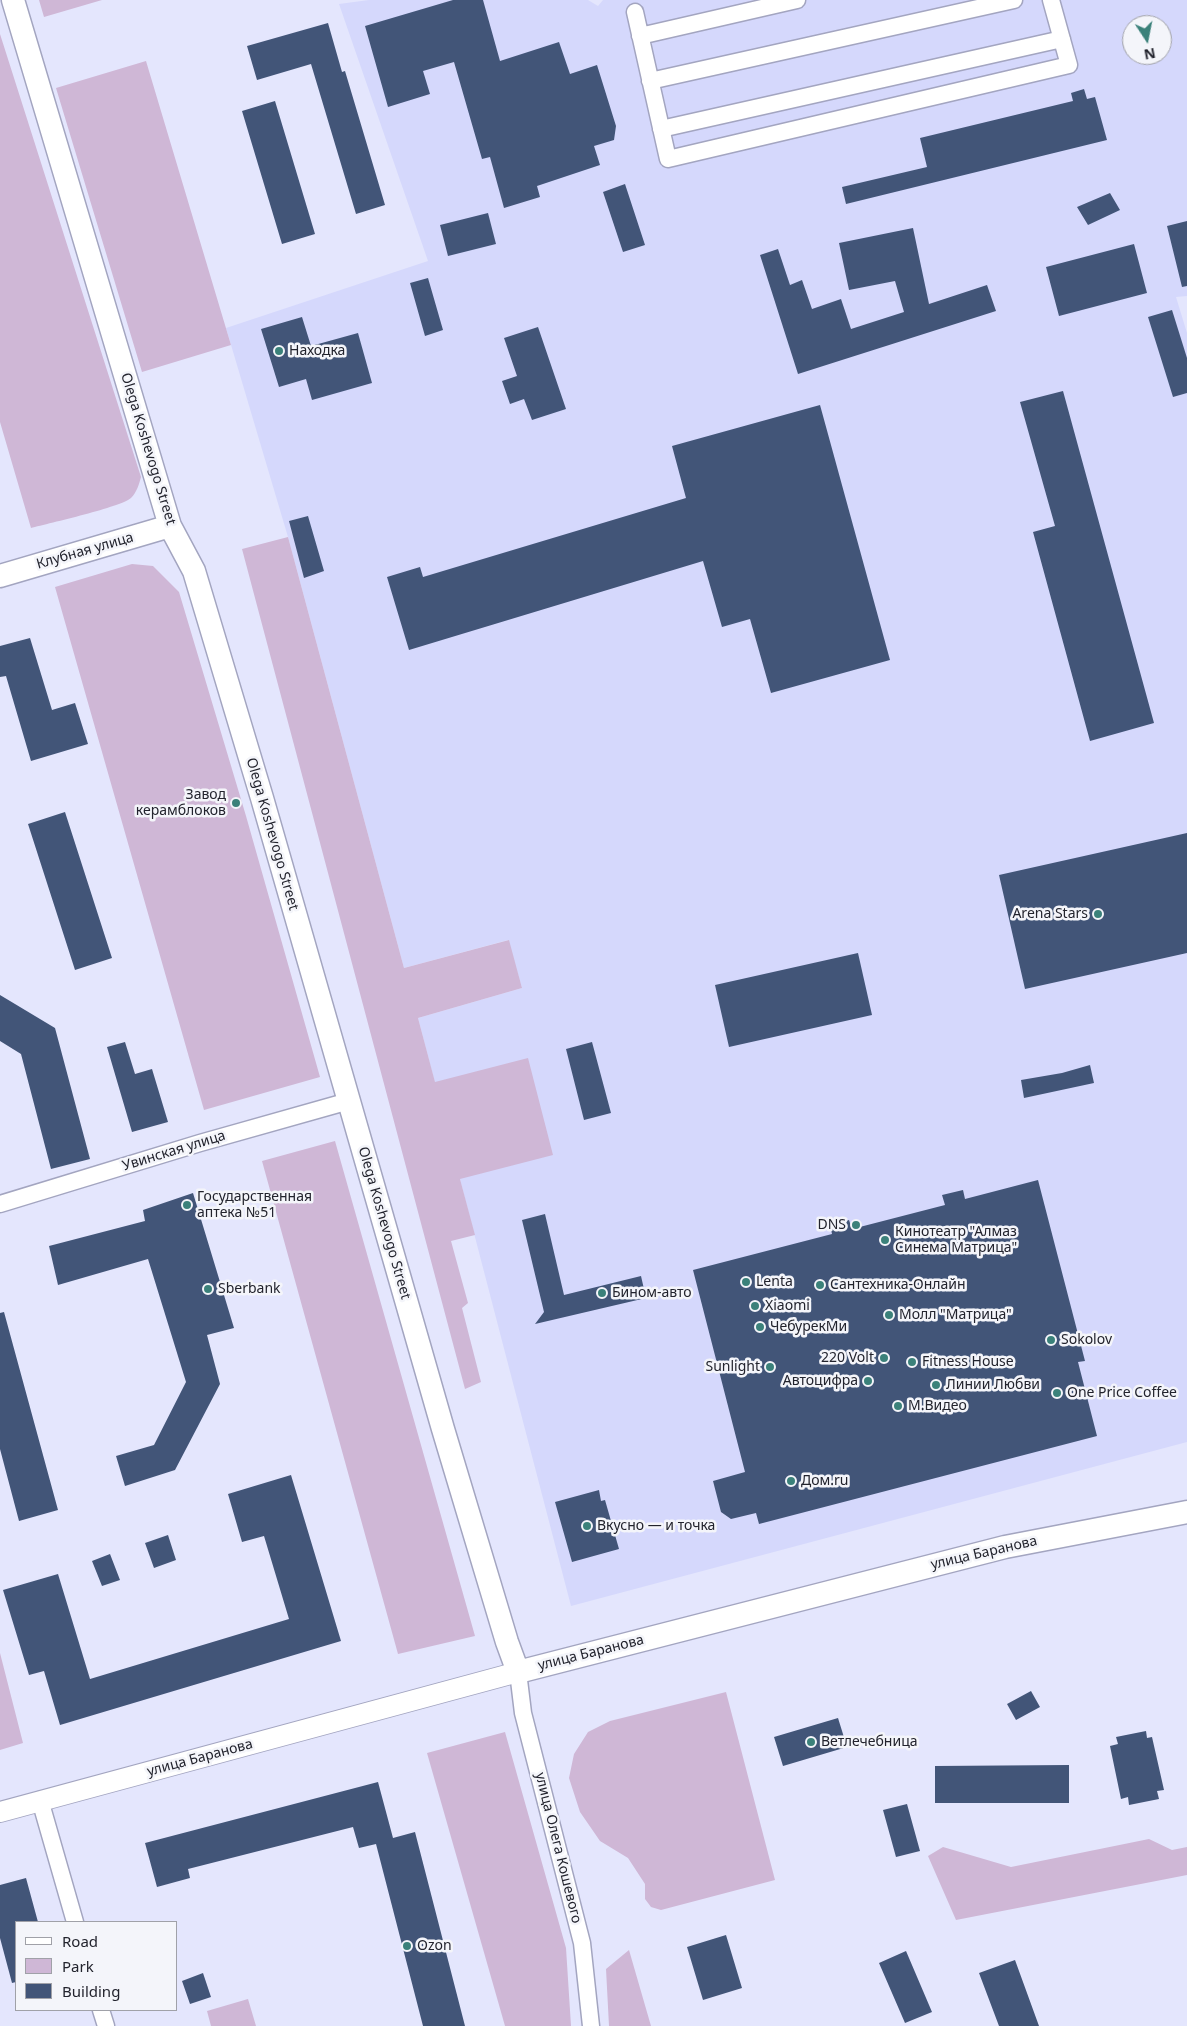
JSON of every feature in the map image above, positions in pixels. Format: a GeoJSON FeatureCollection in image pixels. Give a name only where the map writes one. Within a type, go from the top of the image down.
{"type":"FeatureCollection","features":[{"type":"Feature","properties":{"kind":"main road","name":"Olega Koshevogo Street"},"geometry":{"type":"LineString","coordinates":[[13,0],[170,526],[195,575],[262,798],[446,1438],[507,1642],[518,1672]]}},
{"type":"Feature","properties":{"kind":"main road","name":"Клубная улица"},"geometry":{"type":"LineString","coordinates":[[0,576],[170,526]]}},
{"type":"Feature","properties":{"kind":"main road","name":"улица Баранова"},"geometry":{"type":"LineString","coordinates":[[518,1672],[1005,1547],[1187,1512]]}},
{"type":"Feature","properties":{"kind":"street"},"geometry":{"type":"LineString","coordinates":[[640,36],[797,0]]}},
{"type":"Feature","properties":{"kind":"street"},"geometry":{"type":"LineString","coordinates":[[650,81],[1014,0]]}},
{"type":"Feature","properties":{"kind":"street"},"geometry":{"type":"LineString","coordinates":[[635,12],[668,159],[1069,65],[1051,0]]}},
{"type":"Feature","properties":{"kind":"street"},"geometry":{"type":"LineString","coordinates":[[661,129],[1062,39]]}},
{"type":"Feature","properties":{"kind":"street","name":"Увинская улица"},"geometry":{"type":"LineString","coordinates":[[0,1204],[200,1143],[348,1101]]}},
{"type":"Feature","properties":{"kind":"street","name":"улица Баранова"},"geometry":{"type":"LineString","coordinates":[[0,1812],[518,1672]]}},
{"type":"Feature","properties":{"kind":"street","name":"улица Олега Кошевого"},"geometry":{"type":"LineString","coordinates":[[518,1672],[523,1714],[582,1943],[591,2026]]}},
{"type":"Feature","properties":{"kind":"street"},"geometry":{"type":"LineString","coordinates":[[40,1800],[75,1921]]}},
{"type":"Feature","properties":{"kind":"street"},"geometry":{"type":"LineString","coordinates":[[101,2011],[106,2026]]}},
{"type":"Feature","properties":{"kind":"shaded area"},"geometry":{"type":"Polygon","coordinates":[[[369,0],[588,0],[598,6],[603,0],[1187,0],[1187,296],[1176,297],[1187,333],[1187,1442],[571,1606],[418,1018],[522,988],[508,940],[404,968],[288,537],[226,328],[428,261],[339,4],[369,0]]]}},
{"type":"Feature","properties":{"kind":"green space"},"geometry":{"type":"Polygon","coordinates":[[[39,0],[102,0],[44,17],[39,0]]]}},
{"type":"Feature","properties":{"kind":"green space"},"geometry":{"type":"Polygon","coordinates":[[[0,34],[141,477],[135,493],[125,502],[31,528],[0,422],[0,34]]]}},
{"type":"Feature","properties":{"kind":"green space"},"geometry":{"type":"Polygon","coordinates":[[[146,61],[231,345],[142,372],[56,88],[146,61]]]}},
{"type":"Feature","properties":{"kind":"green space"},"geometry":{"type":"Polygon","coordinates":[[[288,537],[404,968],[509,940],[522,988],[418,1018],[448,1131],[435,1082],[528,1058],[553,1155],[460,1179],[475,1235],[451,1241],[468,1303],[462,1308],[481,1382],[465,1389],[242,549],[288,537]]]}},
{"type":"Feature","properties":{"kind":"green space"},"geometry":{"type":"Polygon","coordinates":[[[132,564],[153,566],[179,592],[246,816],[320,1077],[204,1110],[55,587],[132,564]]]}},
{"type":"Feature","properties":{"kind":"green space"},"geometry":{"type":"Polygon","coordinates":[[[335,1141],[475,1636],[398,1654],[262,1161],[335,1141]]]}},
{"type":"Feature","properties":{"kind":"green space"},"geometry":{"type":"Polygon","coordinates":[[[0,1653],[23,1743],[0,1750],[0,1653]]]}},
{"type":"Feature","properties":{"kind":"green space"},"geometry":{"type":"Polygon","coordinates":[[[726,1692],[775,1880],[661,1910],[651,1907],[645,1899],[645,1884],[628,1858],[600,1841],[580,1812],[569,1778],[574,1754],[588,1732],[610,1721],[726,1692]]]}},
{"type":"Feature","properties":{"kind":"green space"},"geometry":{"type":"Polygon","coordinates":[[[505,1732],[566,1948],[571,2026],[505,2026],[427,1753],[505,1732]]]}},
{"type":"Feature","properties":{"kind":"green space"},"geometry":{"type":"Polygon","coordinates":[[[1149,1839],[1172,1850],[1187,1847],[1187,1875],[956,1920],[928,1856],[943,1847],[1011,1867],[1149,1839]]]}},
{"type":"Feature","properties":{"kind":"green space"},"geometry":{"type":"Polygon","coordinates":[[[629,1950],[651,2026],[609,2026],[606,1969],[629,1950]]]}},
{"type":"Feature","properties":{"kind":"green space"},"geometry":{"type":"Polygon","coordinates":[[[248,1999],[256,2026],[211,2026],[207,2011],[248,1999]]]}},
{"type":"Feature","properties":{"kind":"building"},"geometry":{"type":"Polygon","coordinates":[[[453,0],[483,0],[500,61],[559,42],[570,74],[597,65],[616,126],[614,140],[594,146],[600,165],[537,186],[540,197],[504,208],[490,157],[482,159],[454,62],[423,71],[430,94],[388,107],[365,26],[453,0]]]}},
{"type":"Feature","properties":{"kind":"building"},"geometry":{"type":"Polygon","coordinates":[[[328,23],[342,72],[345,71],[385,205],[356,214],[311,64],[257,80],[247,46],[328,23]]]}},
{"type":"Feature","properties":{"kind":"building"},"geometry":{"type":"Polygon","coordinates":[[[1084,89],[1087,99],[1095,97],[1107,140],[846,204],[842,187],[927,167],[920,138],[1073,101],[1071,93],[1084,89]]]}},
{"type":"Feature","properties":{"kind":"building"},"geometry":{"type":"Polygon","coordinates":[[[275,101],[315,234],[282,244],[242,111],[275,101]]]}},
{"type":"Feature","properties":{"kind":"building"},"geometry":{"type":"Polygon","coordinates":[[[625,184],[645,245],[623,252],[603,192],[625,184]]]}},
{"type":"Feature","properties":{"kind":"building"},"geometry":{"type":"Polygon","coordinates":[[[1110,193],[1120,210],[1088,225],[1077,207],[1110,193]]]}},
{"type":"Feature","properties":{"kind":"building"},"geometry":{"type":"Polygon","coordinates":[[[488,213],[496,244],[448,256],[440,225],[488,213]]]}},
{"type":"Feature","properties":{"kind":"building"},"geometry":{"type":"Polygon","coordinates":[[[1187,221],[1187,286],[1182,287],[1167,226],[1187,221]]]}},
{"type":"Feature","properties":{"kind":"building"},"geometry":{"type":"Polygon","coordinates":[[[913,228],[929,304],[987,285],[996,311],[798,374],[760,255],[778,249],[790,285],[802,280],[812,309],[841,299],[851,329],[904,312],[895,281],[849,290],[839,243],[913,228]]]}},
{"type":"Feature","properties":{"kind":"building"},"geometry":{"type":"Polygon","coordinates":[[[1134,244],[1147,293],[1059,316],[1046,267],[1134,244]]]}},
{"type":"Feature","properties":{"kind":"building"},"geometry":{"type":"Polygon","coordinates":[[[428,278],[443,330],[425,336],[410,283],[428,278]]]}},
{"type":"Feature","properties":{"kind":"building"},"geometry":{"type":"Polygon","coordinates":[[[1172,310],[1187,358],[1187,393],[1173,397],[1148,317],[1172,310]]]}},
{"type":"Feature","properties":{"kind":"building"},"geometry":{"type":"Polygon","coordinates":[[[302,317],[311,346],[358,333],[372,383],[312,400],[306,379],[279,387],[261,329],[302,317]]]}},
{"type":"Feature","properties":{"kind":"building"},"geometry":{"type":"Polygon","coordinates":[[[538,327],[566,409],[532,420],[524,399],[510,404],[502,381],[517,376],[504,338],[538,327]]]}},
{"type":"Feature","properties":{"kind":"building"},"geometry":{"type":"Polygon","coordinates":[[[1063,391],[1154,723],[1090,741],[1033,532],[1055,526],[1020,402],[1063,391]]]}},
{"type":"Feature","properties":{"kind":"building"},"geometry":{"type":"Polygon","coordinates":[[[820,405],[890,660],[771,693],[750,619],[722,627],[703,561],[409,650],[387,577],[420,567],[423,577],[686,498],[672,446],[820,405]]]}},
{"type":"Feature","properties":{"kind":"building"},"geometry":{"type":"Polygon","coordinates":[[[308,516],[324,571],[304,578],[289,521],[308,516]]]}},
{"type":"Feature","properties":{"kind":"building"},"geometry":{"type":"Polygon","coordinates":[[[30,638],[52,710],[75,703],[88,744],[31,761],[6,676],[0,677],[0,646],[30,638]]]}},
{"type":"Feature","properties":{"kind":"building"},"geometry":{"type":"Polygon","coordinates":[[[65,812],[112,958],[75,970],[28,824],[65,812]]]}},
{"type":"Feature","properties":{"kind":"building","name":"Arena Stars"},"geometry":{"type":"Polygon","coordinates":[[[1187,833],[1187,953],[1025,989],[999,875],[1187,833]]]}},
{"type":"Feature","properties":{"kind":"building"},"geometry":{"type":"Polygon","coordinates":[[[858,953],[872,1015],[729,1047],[715,985],[858,953]]]}},
{"type":"Feature","properties":{"kind":"building"},"geometry":{"type":"Polygon","coordinates":[[[0,995],[55,1028],[90,1159],[51,1169],[21,1054],[0,1041],[0,995]]]}},
{"type":"Feature","properties":{"kind":"building"},"geometry":{"type":"Polygon","coordinates":[[[125,1042],[135,1074],[152,1069],[168,1122],[132,1132],[107,1047],[125,1042]]]}},
{"type":"Feature","properties":{"kind":"building"},"geometry":{"type":"Polygon","coordinates":[[[592,1042],[611,1113],[584,1120],[566,1049],[592,1042]]]}},
{"type":"Feature","properties":{"kind":"building"},"geometry":{"type":"Polygon","coordinates":[[[1090,1065],[1094,1083],[1024,1098],[1021,1080],[1062,1073],[1090,1065]]]}},
{"type":"Feature","properties":{"kind":"building","name":"Молл \"Матрица\""},"geometry":{"type":"Polygon","coordinates":[[[1038,1180],[1085,1361],[1078,1362],[1097,1436],[759,1524],[756,1513],[731,1519],[721,1512],[713,1481],[745,1472],[693,1270],[832,1234],[830,1225],[849,1220],[852,1229],[945,1205],[942,1195],[963,1190],[965,1199],[1038,1180]]]}},
{"type":"Feature","properties":{"kind":"building"},"geometry":{"type":"Polygon","coordinates":[[[193,1193],[234,1328],[207,1335],[220,1384],[175,1470],[125,1486],[116,1456],[154,1445],[186,1382],[148,1259],[58,1285],[49,1246],[145,1221],[143,1210],[193,1193]]]}},
{"type":"Feature","properties":{"kind":"building"},"geometry":{"type":"Polygon","coordinates":[[[545,1214],[564,1295],[641,1276],[646,1298],[535,1324],[544,1312],[522,1220],[545,1214]]]}},
{"type":"Feature","properties":{"kind":"building"},"geometry":{"type":"Polygon","coordinates":[[[4,1312],[58,1510],[19,1521],[0,1449],[0,1313],[4,1312]]]}},
{"type":"Feature","properties":{"kind":"building"},"geometry":{"type":"Polygon","coordinates":[[[291,1475],[341,1641],[60,1725],[44,1671],[29,1675],[3,1590],[58,1574],[90,1679],[289,1619],[264,1536],[242,1542],[228,1494],[291,1475]]]}},
{"type":"Feature","properties":{"kind":"building","name":"Вкусно — и точка"},"geometry":{"type":"Polygon","coordinates":[[[599,1490],[601,1501],[605,1500],[619,1549],[572,1562],[555,1502],[599,1490]]]}},
{"type":"Feature","properties":{"kind":"building"},"geometry":{"type":"Polygon","coordinates":[[[168,1535],[176,1560],[154,1568],[145,1543],[168,1535]]]}},
{"type":"Feature","properties":{"kind":"building"},"geometry":{"type":"Polygon","coordinates":[[[110,1554],[120,1580],[102,1586],[92,1561],[110,1554]]]}},
{"type":"Feature","properties":{"kind":"building"},"geometry":{"type":"Polygon","coordinates":[[[1031,1691],[1040,1707],[1016,1720],[1007,1704],[1031,1691]]]}},
{"type":"Feature","properties":{"kind":"building","name":"Ветлечебница"},"geometry":{"type":"Polygon","coordinates":[[[838,1718],[847,1747],[783,1766],[774,1737],[838,1718]]]}},
{"type":"Feature","properties":{"kind":"building"},"geometry":{"type":"Polygon","coordinates":[[[1146,1731],[1147,1738],[1152,1737],[1164,1790],[1157,1791],[1159,1799],[1129,1805],[1128,1797],[1121,1799],[1110,1746],[1118,1744],[1116,1737],[1146,1731]]]}},
{"type":"Feature","properties":{"kind":"building"},"geometry":{"type":"Polygon","coordinates":[[[1069,1765],[1069,1803],[935,1803],[935,1766],[1069,1765]]]}},
{"type":"Feature","properties":{"kind":"building"},"geometry":{"type":"Polygon","coordinates":[[[378,1782],[393,1838],[415,1832],[465,2026],[423,2026],[376,1844],[359,1848],[353,1827],[188,1869],[190,1878],[157,1887],[145,1843],[378,1782]]]}},
{"type":"Feature","properties":{"kind":"building"},"geometry":{"type":"Polygon","coordinates":[[[907,1804],[920,1851],[896,1857],[883,1810],[907,1804]]]}},
{"type":"Feature","properties":{"kind":"building"},"geometry":{"type":"Polygon","coordinates":[[[26,1878],[38,1921],[15,1921],[15,1982],[12,1983],[0,1938],[0,1885],[26,1878]]]}},
{"type":"Feature","properties":{"kind":"building"},"geometry":{"type":"Polygon","coordinates":[[[726,1935],[742,1988],[703,2000],[687,1947],[726,1935]]]}},
{"type":"Feature","properties":{"kind":"building"},"geometry":{"type":"Polygon","coordinates":[[[906,1951],[932,2012],[905,2023],[879,1963],[906,1951]]]}},
{"type":"Feature","properties":{"kind":"building"},"geometry":{"type":"Polygon","coordinates":[[[1015,1960],[1039,2026],[999,2026],[979,1973],[1015,1960]]]}},
{"type":"Feature","properties":{"kind":"building"},"geometry":{"type":"Polygon","coordinates":[[[203,1973],[211,1997],[190,2004],[182,1981],[203,1973]]]}},
{"type":"Feature","properties":{"kind":"place","name":"Находка"},"geometry":{"type":"Point","coordinates":[279,351]}},
{"type":"Feature","properties":{"kind":"place","name":"Завод керамблоков"},"geometry":{"type":"Point","coordinates":[236,803]}},
{"type":"Feature","properties":{"kind":"place","name":"Arena Stars"},"geometry":{"type":"Point","coordinates":[1098,914]}},
{"type":"Feature","properties":{"kind":"place","name":"Государственная аптека №51"},"geometry":{"type":"Point","coordinates":[187,1205]}},
{"type":"Feature","properties":{"kind":"place","name":"DNS"},"geometry":{"type":"Point","coordinates":[856,1225]}},
{"type":"Feature","properties":{"kind":"place","name":"Кинотеатр \"Алмаз Синема Матрица\""},"geometry":{"type":"Point","coordinates":[885,1240]}},
{"type":"Feature","properties":{"kind":"place","name":"Lenta"},"geometry":{"type":"Point","coordinates":[746,1282]}},
{"type":"Feature","properties":{"kind":"place","name":"Сантехника-Онлайн"},"geometry":{"type":"Point","coordinates":[820,1285]}},
{"type":"Feature","properties":{"kind":"place","name":"Sberbank"},"geometry":{"type":"Point","coordinates":[208,1289]}},
{"type":"Feature","properties":{"kind":"place","name":"Бином-авто"},"geometry":{"type":"Point","coordinates":[602,1293]}},
{"type":"Feature","properties":{"kind":"place","name":"Xiaomi"},"geometry":{"type":"Point","coordinates":[755,1306]}},
{"type":"Feature","properties":{"kind":"place","name":"Молл \"Матрица\""},"geometry":{"type":"Point","coordinates":[889,1315]}},
{"type":"Feature","properties":{"kind":"place","name":"ЧебурекМи"},"geometry":{"type":"Point","coordinates":[760,1327]}},
{"type":"Feature","properties":{"kind":"place","name":"Sokolov"},"geometry":{"type":"Point","coordinates":[1051,1340]}},
{"type":"Feature","properties":{"kind":"place","name":"220 Volt"},"geometry":{"type":"Point","coordinates":[884,1358]}},
{"type":"Feature","properties":{"kind":"place","name":"Fitness House"},"geometry":{"type":"Point","coordinates":[912,1362]}},
{"type":"Feature","properties":{"kind":"place","name":"Sunlight"},"geometry":{"type":"Point","coordinates":[770,1367]}},
{"type":"Feature","properties":{"kind":"place","name":"Автоцифра"},"geometry":{"type":"Point","coordinates":[868,1381]}},
{"type":"Feature","properties":{"kind":"place","name":"Линии Любви"},"geometry":{"type":"Point","coordinates":[936,1385]}},
{"type":"Feature","properties":{"kind":"place","name":"One Price Coffee"},"geometry":{"type":"Point","coordinates":[1057,1393]}},
{"type":"Feature","properties":{"kind":"place","name":"М.Видео"},"geometry":{"type":"Point","coordinates":[898,1406]}},
{"type":"Feature","properties":{"kind":"place","name":"Дом.ru"},"geometry":{"type":"Point","coordinates":[791,1481]}},
{"type":"Feature","properties":{"kind":"place","name":"Вкусно — и точка"},"geometry":{"type":"Point","coordinates":[587,1526]}},
{"type":"Feature","properties":{"kind":"place","name":"Ветлечебница"},"geometry":{"type":"Point","coordinates":[811,1742]}},
{"type":"Feature","properties":{"kind":"place","name":"Ozon"},"geometry":{"type":"Point","coordinates":[407,1946]}}]}
